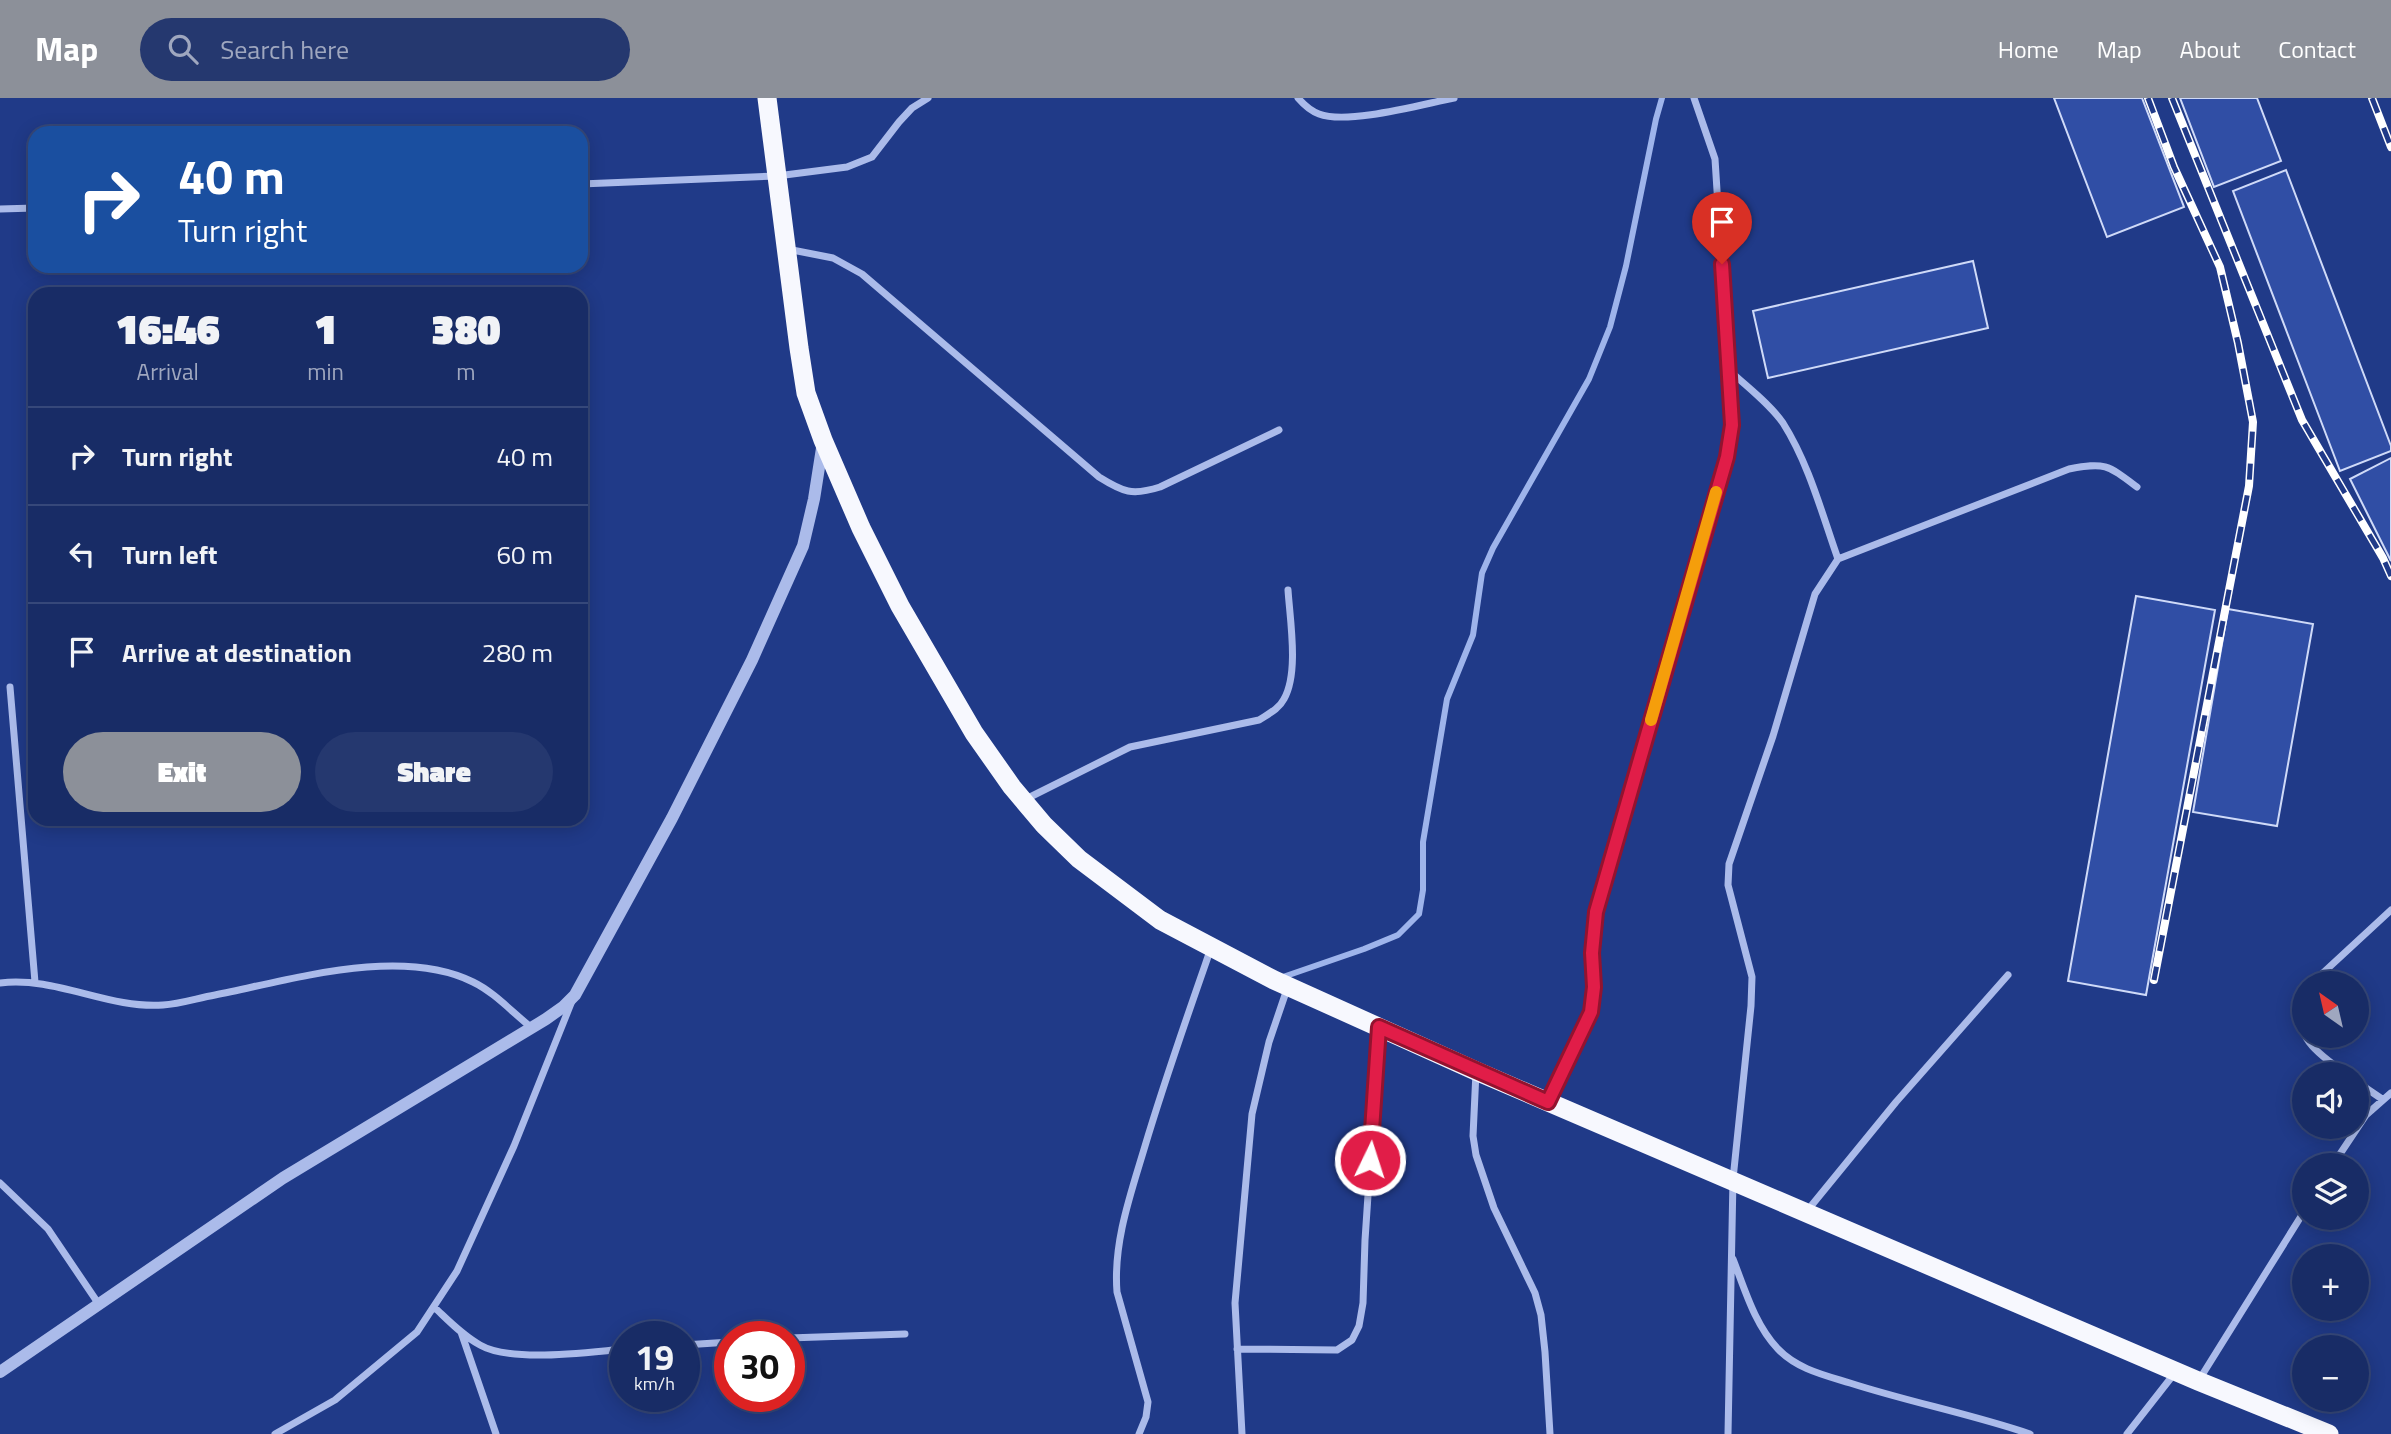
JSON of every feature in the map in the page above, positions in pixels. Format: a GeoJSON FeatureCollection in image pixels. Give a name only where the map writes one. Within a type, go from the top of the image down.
{"type":"FeatureCollection","features":[{"type":"Feature","properties":{"kind":"highway"},"geometry":{"type":"LineString","coordinates":[[768,98],[806,393],[823,440],[861,528],[900,606],[974,733],[1023,800],[1079,859],[1160,920],[1288,986],[1548,1102],[1733,1179],[2198,1381],[2329,1434]]}},
{"type":"Feature","properties":{"kind":"street"},"geometry":{"type":"LineString","coordinates":[[588,184],[777,176],[861,163],[872,157],[912,108],[928,98]]}},
{"type":"Feature","properties":{"kind":"street"},"geometry":{"type":"LineString","coordinates":[[1298,98],[1307,108],[1331,117],[1357,116],[1454,98]]}},
{"type":"Feature","properties":{"kind":"street"},"geometry":{"type":"LineString","coordinates":[[1548,1102],[1591,1012],[1596,912],[1727,457],[1732,425],[1715,159],[1694,98]]}},
{"type":"Feature","properties":{"kind":"street"},"geometry":{"type":"LineString","coordinates":[[0,209],[28,208]]}},
{"type":"Feature","properties":{"kind":"street"},"geometry":{"type":"LineString","coordinates":[[786,249],[833,258],[862,274],[1098,477],[1120,490],[1140,494],[1160,487],[1279,429]]}},
{"type":"Feature","properties":{"kind":"street"},"geometry":{"type":"LineString","coordinates":[[1729,370],[1768,405],[1787,430],[1807,472],[1838,559]]}},
{"type":"Feature","properties":{"kind":"street"},"geometry":{"type":"LineString","coordinates":[[275,1434],[335,1400],[417,1332],[457,1271],[514,1146],[575,995],[673,818],[752,660],[803,546],[823,440]]}},
{"type":"Feature","properties":{"kind":"street"},"geometry":{"type":"LineString","coordinates":[[1728,1434],[1733,1179],[1752,977],[1728,884],[1729,864],[1773,736],[1815,594],[1838,559],[2068,469],[2102,465],[2111,467],[2137,487]]}},
{"type":"Feature","properties":{"kind":"street"},"geometry":{"type":"LineString","coordinates":[[1023,800],[1130,747],[1259,720],[1274,711],[1284,701],[1291,681],[1288,590]]}},
{"type":"Feature","properties":{"kind":"street"},"geometry":{"type":"LineString","coordinates":[[10,687],[35,982]]}},
{"type":"Feature","properties":{"kind":"street"},"geometry":{"type":"LineString","coordinates":[[2325,971],[2391,910]]}},
{"type":"Feature","properties":{"kind":"street"},"geometry":{"type":"LineString","coordinates":[[1139,1434],[1146,1417],[1147,1402],[1117,1292],[1115,1275],[1119,1245],[1125,1212],[1168,1070],[1211,948]]}},
{"type":"Feature","properties":{"kind":"street"},"geometry":{"type":"LineString","coordinates":[[0,983],[35,982],[118,1001],[164,1005],[355,969],[412,967],[457,975],[476,983],[532,1028]]}},
{"type":"Feature","properties":{"kind":"street"},"geometry":{"type":"LineString","coordinates":[[1806,1211],[1896,1102],[2008,975]]}},
{"type":"Feature","properties":{"kind":"street"},"geometry":{"type":"LineString","coordinates":[[1242,1434],[1234,1303],[1251,1114],[1269,1042],[1288,986]]}},
{"type":"Feature","properties":{"kind":"street"},"geometry":{"type":"LineString","coordinates":[[0,1372],[283,1178],[532,1028],[563,1007],[575,995]]}},
{"type":"Feature","properties":{"kind":"street"},"geometry":{"type":"LineString","coordinates":[[1237,1349],[1337,1350],[1352,1339],[1359,1326],[1363,1303],[1379,1027]]}},
{"type":"Feature","properties":{"kind":"street"},"geometry":{"type":"LineString","coordinates":[[2312,1048],[2329,1062]]}},
{"type":"Feature","properties":{"kind":"street"},"geometry":{"type":"LineString","coordinates":[[1476,1071],[1473,1136],[1476,1155],[1482,1180],[1535,1293],[1541,1315],[1550,1434]]}},
{"type":"Feature","properties":{"kind":"street"},"geometry":{"type":"LineString","coordinates":[[2369,1090],[2382,1099]]}},
{"type":"Feature","properties":{"kind":"street"},"geometry":{"type":"LineString","coordinates":[[2341,1153],[2366,1115],[2391,1093]]}},
{"type":"Feature","properties":{"kind":"street"},"geometry":{"type":"LineString","coordinates":[[0,1182],[48,1229],[98,1303]]}},
{"type":"Feature","properties":{"kind":"street"},"geometry":{"type":"LineString","coordinates":[[2198,1381],[2292,1230]]}},
{"type":"Feature","properties":{"kind":"street"},"geometry":{"type":"LineString","coordinates":[[1732,1255],[1758,1321],[1766,1335],[1792,1362],[1810,1371],[1897,1399],[2030,1434]]}},
{"type":"Feature","properties":{"kind":"street"},"geometry":{"type":"LineString","coordinates":[[434,1307],[460,1332],[482,1346],[506,1352],[544,1355],[609,1350]]}},
{"type":"Feature","properties":{"kind":"street"},"geometry":{"type":"LineString","coordinates":[[460,1332],[496,1434]]}},
{"type":"Feature","properties":{"kind":"street"},"geometry":{"type":"LineString","coordinates":[[805,1337],[905,1334]]}},
{"type":"Feature","properties":{"kind":"street"},"geometry":{"type":"LineString","coordinates":[[2127,1434],[2176,1371]]}},
{"type":"Feature","properties":{"kind":"building"},"geometry":{"type":"Polygon","coordinates":[[[2054,98],[2142,98],[2184,207],[2107,237],[2054,98]]]}},
{"type":"Feature","properties":{"kind":"building"},"geometry":{"type":"Polygon","coordinates":[[[2180,98],[2257,98],[2281,161],[2214,187],[2180,98]]]}},
{"type":"Feature","properties":{"kind":"building"},"geometry":{"type":"Polygon","coordinates":[[[2286,170],[2391,446],[2391,451],[2340,471],[2233,191],[2286,170]]]}},
{"type":"Feature","properties":{"kind":"building"},"geometry":{"type":"Polygon","coordinates":[[[1973,261],[1988,328],[1768,378],[1753,311],[1973,261]]]}},
{"type":"Feature","properties":{"kind":"building"},"geometry":{"type":"Polygon","coordinates":[[[2391,458],[2391,561],[2350,479],[2391,458]]]}},
{"type":"Feature","properties":{"kind":"building"},"geometry":{"type":"Polygon","coordinates":[[[2136,596],[2215,610],[2146,995],[2068,981],[2136,596]]]}},
{"type":"Feature","properties":{"kind":"building"},"geometry":{"type":"Polygon","coordinates":[[[2228,609],[2313,624],[2277,826],[2193,812],[2228,609]]]}},
{"type":"Feature","properties":{"kind":"waterway"},"geometry":{"type":"LineString","coordinates":[[1280,978],[1398,935],[1419,914],[1423,890],[1423,842],[1447,699],[1473,635],[1482,573],[1493,548],[1589,379],[1610,327],[1662,98]]}},
{"type":"Feature","properties":{"kind":"railway"},"geometry":{"type":"LineString","coordinates":[[2148,98],[2174,167],[2220,267],[2253,422],[2249,486],[2154,980]]}},
{"type":"Feature","properties":{"kind":"railway"},"geometry":{"type":"LineString","coordinates":[[2172,98],[2302,420],[2391,576]]}},
{"type":"Feature","properties":{"kind":"railway"},"geometry":{"type":"LineString","coordinates":[[2372,98],[2391,147]]}},
{"type":"Feature","properties":{"kind":"slow traffic"},"geometry":{"type":"LineString","coordinates":[[1651,720],[1716,492]]}},
{"type":"Feature","properties":{"kind":"route"},"geometry":{"type":"LineString","coordinates":[[1370,1160],[1379,1027],[1548,1102],[1591,1012],[1596,912],[1727,457],[1732,425],[1722,264]]}}]}
